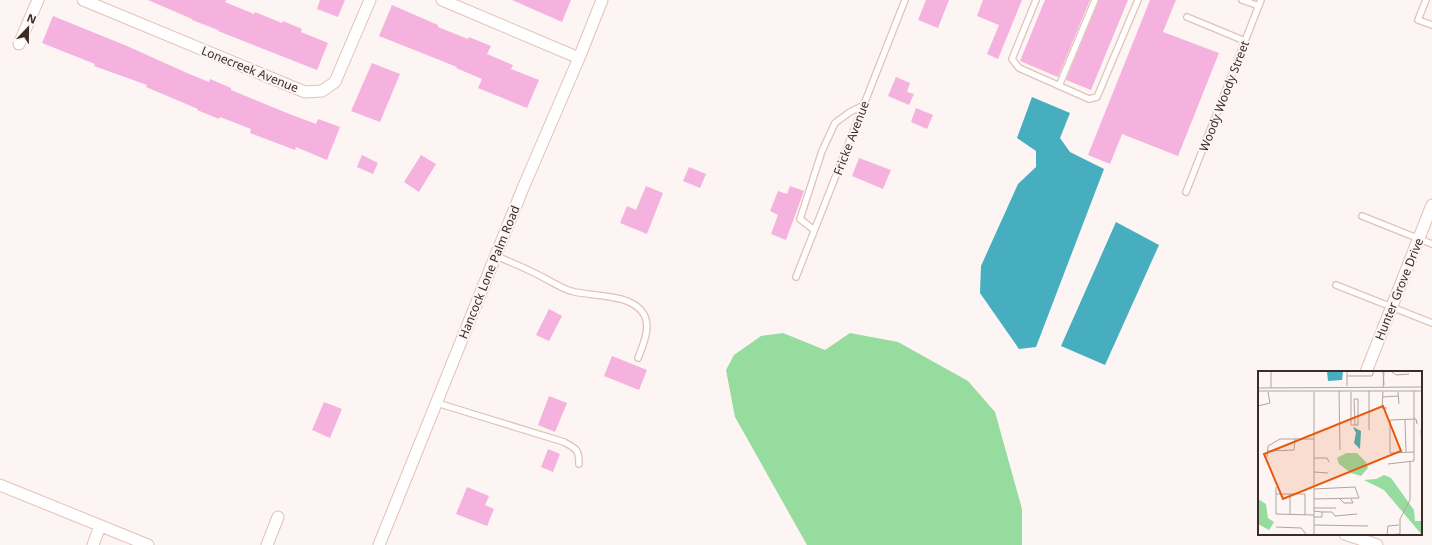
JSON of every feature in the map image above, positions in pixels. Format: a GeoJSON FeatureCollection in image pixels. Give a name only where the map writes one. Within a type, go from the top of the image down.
{"type":"FeatureCollection","features":[{"type":"Feature","properties":{"kind":"street"},"geometry":{"type":"LineString","coordinates":[[19,44],[38,0]]}},
{"type":"Feature","properties":{"kind":"street","name":"Lonecreek Avenue"},"geometry":{"type":"LineString","coordinates":[[83,0],[305,92],[322,91],[335,82],[370,0]]}},
{"type":"Feature","properties":{"kind":"street"},"geometry":{"type":"LineString","coordinates":[[442,0],[579,58]]}},
{"type":"Feature","properties":{"kind":"street","name":"Hancock Lone Palm Road"},"geometry":{"type":"LineString","coordinates":[[380,545],[523,188],[579,58],[602,0]]}},
{"type":"Feature","properties":{"kind":"street","name":"Hunter Grove Drive"},"geometry":{"type":"LineString","coordinates":[[1366,371],[1432,205]]}},
{"type":"Feature","properties":{"kind":"street"},"geometry":{"type":"LineString","coordinates":[[0,485],[148,545]]}},
{"type":"Feature","properties":{"kind":"street"},"geometry":{"type":"LineString","coordinates":[[267,545],[278,517]]}},
{"type":"Feature","properties":{"kind":"street"},"geometry":{"type":"LineString","coordinates":[[93,545],[100,526]]}},
{"type":"Feature","properties":{"kind":"street"},"geometry":{"type":"LineString","coordinates":[[1348,535],[1376,545]]}},
{"type":"Feature","properties":{"kind":"lane","name":"Fricke Avenue"},"geometry":{"type":"LineString","coordinates":[[796,277],[905,0]]}},
{"type":"Feature","properties":{"kind":"lane"},"geometry":{"type":"LineString","coordinates":[[1036,0],[1012,59],[1019,68],[1088,99],[1097,97],[1138,0]]}},
{"type":"Feature","properties":{"kind":"lane"},"geometry":{"type":"LineString","coordinates":[[1059,86],[1095,0]]}},
{"type":"Feature","properties":{"kind":"lane"},"geometry":{"type":"LineString","coordinates":[[1242,0],[1259,6]]}},
{"type":"Feature","properties":{"kind":"lane","name":"Woody Woody Street"},"geometry":{"type":"LineString","coordinates":[[1186,192],[1261,0]]}},
{"type":"Feature","properties":{"kind":"lane"},"geometry":{"type":"LineString","coordinates":[[1426,0],[1418,20],[1432,25]]}},
{"type":"Feature","properties":{"kind":"lane"},"geometry":{"type":"LineString","coordinates":[[1188,17],[1245,41]]}},
{"type":"Feature","properties":{"kind":"lane"},"geometry":{"type":"LineString","coordinates":[[814,230],[800,219],[822,151],[835,123],[850,112],[864,105]]}},
{"type":"Feature","properties":{"kind":"lane"},"geometry":{"type":"LineString","coordinates":[[1362,216],[1432,244]]}},
{"type":"Feature","properties":{"kind":"lane"},"geometry":{"type":"LineString","coordinates":[[496,256],[518,264],[571,291],[611,297],[632,303],[644,313],[646,325],[645,338],[638,358]]}},
{"type":"Feature","properties":{"kind":"lane"},"geometry":{"type":"LineString","coordinates":[[1336,285],[1432,323]]}},
{"type":"Feature","properties":{"kind":"lane"},"geometry":{"type":"LineString","coordinates":[[437,402],[564,442],[574,447],[579,454],[579,464]]}},
{"type":"Feature","properties":{"kind":"green space"},"geometry":{"type":"Polygon","coordinates":[[[783,333],[825,350],[850,333],[898,342],[968,381],[995,412],[1022,509],[1022,545],[807,545],[735,417],[726,370],[734,355],[761,336],[783,333]]]}},
{"type":"Feature","properties":{"kind":"water"},"geometry":{"type":"Polygon","coordinates":[[[1032,97],[1070,113],[1060,138],[1070,152],[1104,169],[1036,347],[1019,349],[980,293],[981,266],[1018,184],[1036,167],[1036,151],[1017,138],[1032,97]]]}},
{"type":"Feature","properties":{"kind":"water"},"geometry":{"type":"Polygon","coordinates":[[[1116,222],[1159,245],[1105,365],[1061,346],[1116,222]]]}},
{"type":"Feature","properties":{"kind":"building"},"geometry":{"type":"Polygon","coordinates":[[[148,0],[226,0],[225,2],[254,14],[255,12],[302,29],[301,32],[328,43],[317,70],[218,31],[148,0]]]}},
{"type":"Feature","properties":{"kind":"building"},"geometry":{"type":"Polygon","coordinates":[[[320,0],[345,0],[338,17],[317,9],[320,0]]]}},
{"type":"Feature","properties":{"kind":"building"},"geometry":{"type":"Polygon","coordinates":[[[512,0],[571,0],[562,22],[512,0]]]}},
{"type":"Feature","properties":{"kind":"building"},"geometry":{"type":"Polygon","coordinates":[[[926,0],[949,0],[938,28],[918,20],[926,0]]]}},
{"type":"Feature","properties":{"kind":"building"},"geometry":{"type":"Polygon","coordinates":[[[983,0],[1022,0],[998,59],[987,54],[999,25],[977,16],[983,0]]]}},
{"type":"Feature","properties":{"kind":"building"},"geometry":{"type":"Polygon","coordinates":[[[1045,0],[1090,0],[1058,77],[1020,61],[1045,0]]]}},
{"type":"Feature","properties":{"kind":"building"},"geometry":{"type":"Polygon","coordinates":[[[1099,0],[1128,0],[1091,90],[1066,80],[1099,0]]]}},
{"type":"Feature","properties":{"kind":"building"},"geometry":{"type":"Polygon","coordinates":[[[1150,0],[1176,0],[1163,32],[1219,53],[1178,156],[1122,134],[1110,164],[1088,155],[1150,0]]]}},
{"type":"Feature","properties":{"kind":"building"},"geometry":{"type":"Polygon","coordinates":[[[392,5],[438,25],[438,27],[491,46],[487,54],[513,65],[511,69],[539,80],[527,108],[478,88],[482,79],[456,68],[457,67],[379,36],[392,5]]]}},
{"type":"Feature","properties":{"kind":"building"},"geometry":{"type":"Polygon","coordinates":[[[53,16],[127,46],[209,82],[210,79],[231,88],[231,90],[287,113],[316,124],[318,119],[340,127],[327,160],[296,147],[295,150],[250,133],[251,129],[197,110],[198,109],[146,87],[147,85],[94,66],[95,64],[42,43],[53,16]]]}},
{"type":"Feature","properties":{"kind":"building"},"geometry":{"type":"Polygon","coordinates":[[[372,63],[400,74],[380,122],[351,111],[372,63]]]}},
{"type":"Feature","properties":{"kind":"building"},"geometry":{"type":"Polygon","coordinates":[[[896,77],[910,83],[907,92],[914,94],[909,105],[888,96],[896,77]]]}},
{"type":"Feature","properties":{"kind":"building"},"geometry":{"type":"Polygon","coordinates":[[[916,108],[933,115],[927,129],[911,122],[916,108]]]}},
{"type":"Feature","properties":{"kind":"building"},"geometry":{"type":"Polygon","coordinates":[[[362,155],[378,163],[373,174],[357,167],[362,155]]]}},
{"type":"Feature","properties":{"kind":"building"},"geometry":{"type":"Polygon","coordinates":[[[421,155],[436,164],[419,192],[404,182],[421,155]]]}},
{"type":"Feature","properties":{"kind":"building"},"geometry":{"type":"Polygon","coordinates":[[[859,158],[891,170],[883,189],[852,176],[859,158]]]}},
{"type":"Feature","properties":{"kind":"building"},"geometry":{"type":"Polygon","coordinates":[[[689,167],[706,174],[700,188],[683,181],[689,167]]]}},
{"type":"Feature","properties":{"kind":"building"},"geometry":{"type":"Polygon","coordinates":[[[646,186],[663,193],[647,234],[620,223],[627,206],[636,210],[646,186]]]}},
{"type":"Feature","properties":{"kind":"building"},"geometry":{"type":"Polygon","coordinates":[[[790,186],[804,191],[786,240],[771,234],[778,215],[770,211],[778,191],[787,194],[790,186]]]}},
{"type":"Feature","properties":{"kind":"building"},"geometry":{"type":"Polygon","coordinates":[[[549,309],[562,316],[549,341],[536,335],[549,309]]]}},
{"type":"Feature","properties":{"kind":"building"},"geometry":{"type":"Polygon","coordinates":[[[612,356],[647,370],[639,390],[604,376],[612,356]]]}},
{"type":"Feature","properties":{"kind":"building"},"geometry":{"type":"Polygon","coordinates":[[[549,396],[567,403],[555,432],[538,425],[549,396]]]}},
{"type":"Feature","properties":{"kind":"building"},"geometry":{"type":"Polygon","coordinates":[[[324,402],[342,409],[330,438],[312,430],[324,402]]]}},
{"type":"Feature","properties":{"kind":"building"},"geometry":{"type":"Polygon","coordinates":[[[548,449],[560,454],[553,472],[541,467],[548,449]]]}},
{"type":"Feature","properties":{"kind":"building"},"geometry":{"type":"Polygon","coordinates":[[[467,487],[489,496],[485,505],[494,509],[487,526],[456,514],[467,487]]]}}]}
